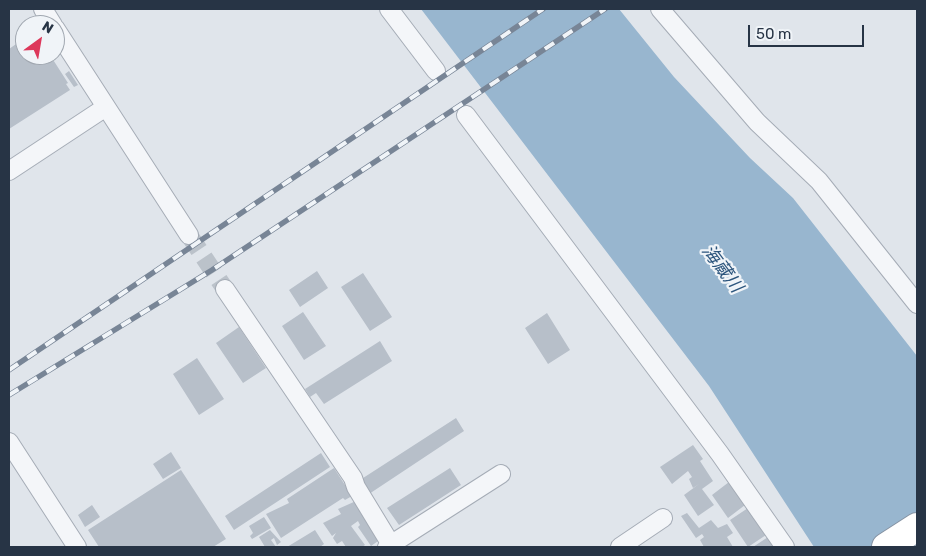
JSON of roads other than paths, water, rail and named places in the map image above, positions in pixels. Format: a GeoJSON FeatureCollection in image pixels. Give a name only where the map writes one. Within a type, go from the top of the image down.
{"type":"FeatureCollection","features":[{"type":"Feature","properties":{"kind":"highway"},"geometry":{"type":"LineString","coordinates":[[886,547],[917,527]]}},
{"type":"Feature","properties":{"kind":"street"},"geometry":{"type":"LineString","coordinates":[[389,9],[436,71]]}},
{"type":"Feature","properties":{"kind":"street"},"geometry":{"type":"LineString","coordinates":[[660,9],[757,122],[819,181],[917,304]]}},
{"type":"Feature","properties":{"kind":"street"},"geometry":{"type":"LineString","coordinates":[[65,43],[189,235]]}},
{"type":"Feature","properties":{"kind":"street"},"geometry":{"type":"LineString","coordinates":[[9,171],[106,107]]}},
{"type":"Feature","properties":{"kind":"street"},"geometry":{"type":"LineString","coordinates":[[466,115],[720,454],[786,547]]}},
{"type":"Feature","properties":{"kind":"street"},"geometry":{"type":"LineString","coordinates":[[225,289],[353,478],[356,487],[392,546],[501,474]]}},
{"type":"Feature","properties":{"kind":"street"},"geometry":{"type":"LineString","coordinates":[[9,442],[15,464],[77,547]]}},
{"type":"Feature","properties":{"kind":"street"},"geometry":{"type":"LineString","coordinates":[[620,547],[663,518]]}},
{"type":"Feature","properties":{"kind":"water","name":"海蔵川"},"geometry":{"type":"Polygon","coordinates":[[[421,9],[619,9],[674,77],[750,158],[793,198],[917,356],[917,547],[814,547],[709,386],[421,9]]]}},
{"type":"Feature","properties":{"kind":"tunnel"},"geometry":{"type":"LineString","coordinates":[[189,235],[225,289]]}},
{"type":"Feature","properties":{"kind":"railway"},"geometry":{"type":"LineString","coordinates":[[9,370],[543,9]]}},
{"type":"Feature","properties":{"kind":"railway"},"geometry":{"type":"LineString","coordinates":[[9,395],[212,270],[605,9]]}}]}
